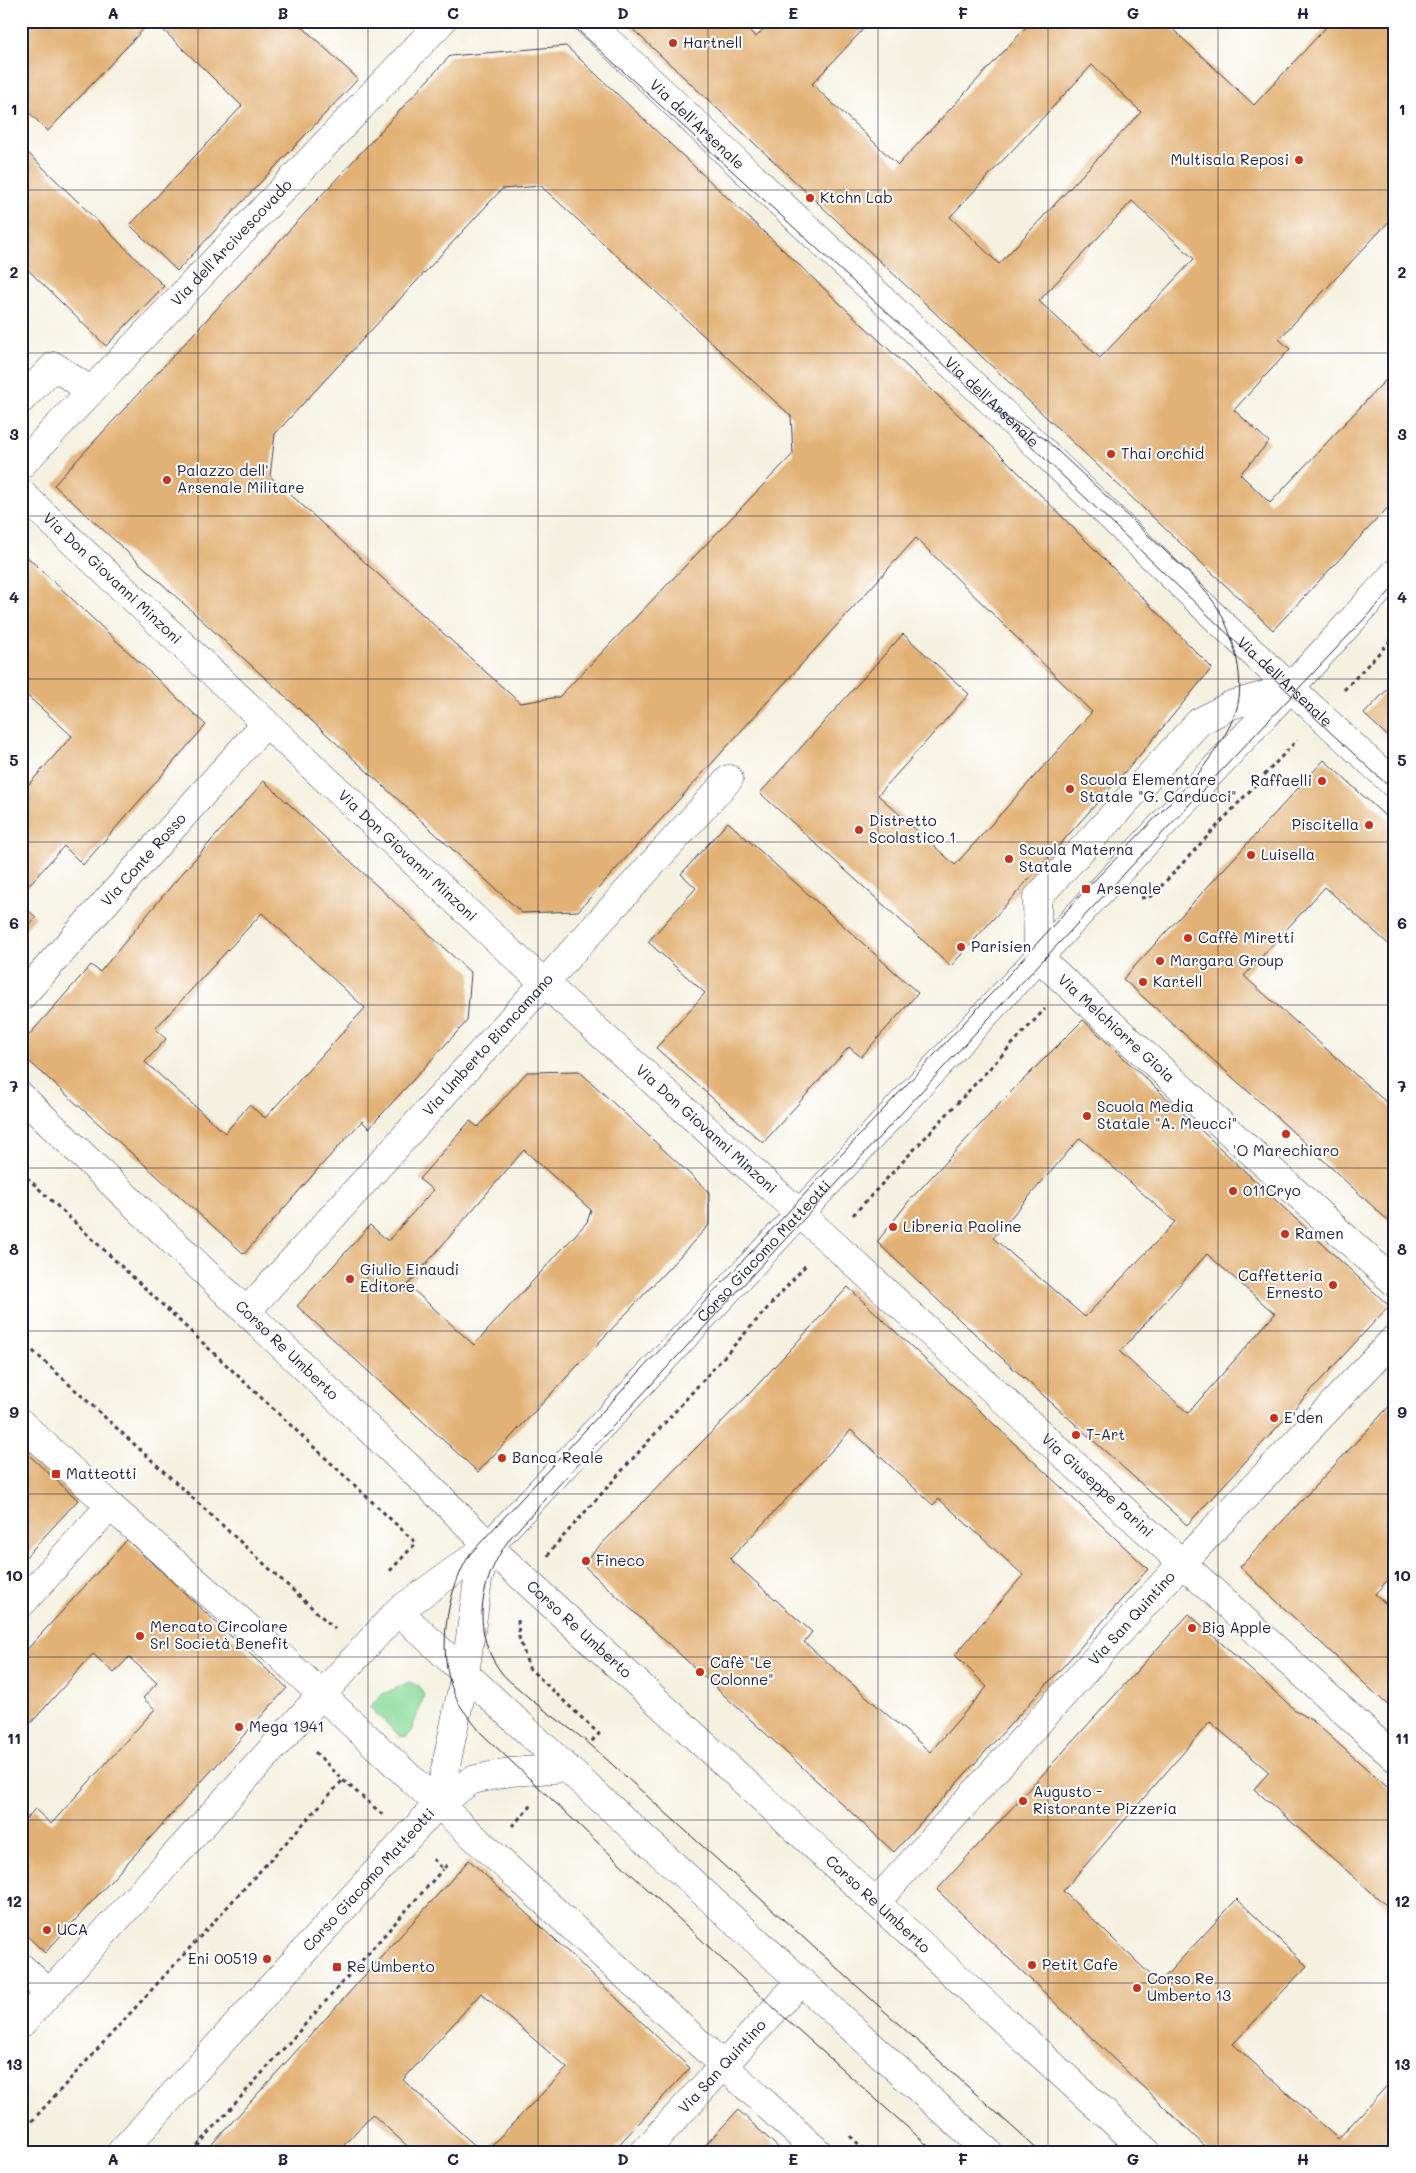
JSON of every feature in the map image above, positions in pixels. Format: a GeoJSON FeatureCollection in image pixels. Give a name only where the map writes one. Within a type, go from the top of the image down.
{"type":"FeatureCollection","features":[{"type":"Feature","properties":{"kind":"street","name":"Via dell'Arcivescovado"},"geometry":{"type":"LineString","coordinates":[[21,465],[442,21]]}},
{"type":"Feature","properties":{"kind":"street","name":"Via dell'Arsenale"},"geometry":{"type":"LineString","coordinates":[[587,21],[998,408],[1221,623],[1395,785]]}},
{"type":"Feature","properties":{"kind":"street"},"geometry":{"type":"LineString","coordinates":[[21,400],[54,366],[91,391]]}},
{"type":"Feature","properties":{"kind":"street","name":"Via Don Giovanni Minzoni"},"geometry":{"type":"LineString","coordinates":[[21,493],[509,951],[546,982],[800,1213]]}},
{"type":"Feature","properties":{"kind":"street","name":"Corso Giacomo Matteotti"},"geometry":{"type":"LineString","coordinates":[[21,2024],[398,1611],[490,1546],[1395,573]]}},
{"type":"Feature","properties":{"kind":"street"},"geometry":{"type":"LineString","coordinates":[[1038,958],[1037,898],[1199,722],[1230,705],[1291,687]]}},
{"type":"Feature","properties":{"kind":"street","name":"Via Conte Rosso"},"geometry":{"type":"LineString","coordinates":[[21,997],[265,724]]}},
{"type":"Feature","properties":{"kind":"street","name":"Via Umberto Biancamano"},"geometry":{"type":"LineString","coordinates":[[248,1311],[729,779]]}},
{"type":"Feature","properties":{"kind":"street","name":"Via Melchiorre Gioia"},"geometry":{"type":"LineString","coordinates":[[1038,958],[1395,1283]]}},
{"type":"Feature","properties":{"kind":"street","name":"Corso Re Umberto"},"geometry":{"type":"LineString","coordinates":[[21,1096],[248,1311],[490,1546],[1147,2152]]}},
{"type":"Feature","properties":{"kind":"street","name":"Via Giuseppe Parini"},"geometry":{"type":"LineString","coordinates":[[800,1213],[1395,1758]]}},
{"type":"Feature","properties":{"kind":"street","name":"Via San Quintino"},"geometry":{"type":"LineString","coordinates":[[876,1902],[1182,1563],[1395,1338]]}},
{"type":"Feature","properties":{"kind":"street"},"geometry":{"type":"LineString","coordinates":[[21,1423],[110,1506],[321,1694],[438,1804],[818,2152]]}},
{"type":"Feature","properties":{"kind":"street"},"geometry":{"type":"LineString","coordinates":[[21,1604],[110,1506]]}},
{"type":"Feature","properties":{"kind":"street","name":"Corso Giacomo Matteotti"},"geometry":{"type":"LineString","coordinates":[[121,2152],[438,1804],[465,1674],[478,1580],[490,1546]]}},
{"type":"Feature","properties":{"kind":"street"},"geometry":{"type":"LineString","coordinates":[[398,1611],[567,1768],[988,2152]]}},
{"type":"Feature","properties":{"kind":"street"},"geometry":{"type":"LineString","coordinates":[[438,1804],[472,1780],[510,1772],[567,1768]]}},
{"type":"Feature","properties":{"kind":"street"},"geometry":{"type":"LineString","coordinates":[[21,1967],[49,1993]]}},
{"type":"Feature","properties":{"kind":"street","name":"Via San Quintino"},"geometry":{"type":"LineString","coordinates":[[644,2152],[801,1981]]}},
{"type":"Feature","properties":{"kind":"path"},"geometry":{"type":"LineString","coordinates":[[1138,898],[1152,896],[1395,636]]}},
{"type":"Feature","properties":{"kind":"path"},"geometry":{"type":"LineString","coordinates":[[552,1549],[790,1280],[1068,985]]}},
{"type":"Feature","properties":{"kind":"path"},"geometry":{"type":"LineString","coordinates":[[21,1172],[416,1543],[386,1576]]}},
{"type":"Feature","properties":{"kind":"path"},"geometry":{"type":"LineString","coordinates":[[21,1340],[335,1629],[341,1622]]}},
{"type":"Feature","properties":{"kind":"path"},"geometry":{"type":"LineString","coordinates":[[21,2132],[343,1780]]}},
{"type":"Feature","properties":{"kind":"path"},"geometry":{"type":"LineString","coordinates":[[192,2152],[443,1869]]}},
{"type":"Feature","properties":{"kind":"green space"},"geometry":{"type":"Polygon","coordinates":[[[409,1682],[419,1686],[424,1696],[407,1737],[400,1736],[369,1707],[381,1695],[409,1682]]]}},
{"type":"Feature","properties":{"kind":"building"},"geometry":{"type":"Polygon","coordinates":[[[21,21],[151,21],[48,131],[21,105],[21,21]]]}},
{"type":"Feature","properties":{"kind":"building"},"geometry":{"type":"Polygon","coordinates":[[[154,21],[296,21],[358,79],[177,271],[130,225],[242,106],[154,21]]]}},
{"type":"Feature","properties":{"kind":"building"},"geometry":{"type":"Polygon","coordinates":[[[624,21],[739,21],[756,37],[771,21],[871,21],[812,84],[898,165],[1032,21],[1164,21],[1254,105],[1332,21],[1395,21],[1395,215],[1279,339],[1290,349],[1234,410],[1269,442],[1240,474],[1270,503],[1395,370],[1395,500],[1273,630],[624,21]],[[1092,65],[950,217],[999,264],[1141,112],[1092,65]],[[1132,201],[1039,301],[1100,358],[1194,259],[1132,201]]]}},
{"type":"Feature","properties":{"kind":"building","name":"Palazzo dell' Arsenale Militare"},"geometry":{"type":"Polygon","coordinates":[[[566,46],[998,452],[1212,668],[1140,755],[951,966],[760,793],[903,634],[969,694],[878,795],[955,865],[1092,712],[916,538],[578,911],[522,913],[54,485],[450,56],[566,46]],[[541,186],[502,189],[275,434],[270,476],[520,703],[559,697],[793,454],[791,416],[541,186]]]}},
{"type":"Feature","properties":{"kind":"building"},"geometry":{"type":"Polygon","coordinates":[[[21,146],[164,286],[106,346],[21,263],[21,146]]]}},
{"type":"Feature","properties":{"kind":"building"},"geometry":{"type":"Polygon","coordinates":[[[21,551],[206,725],[83,865],[64,846],[21,894],[21,793],[72,736],[21,690],[21,551]]]}},
{"type":"Feature","properties":{"kind":"building"},"geometry":{"type":"Polygon","coordinates":[[[1395,681],[1395,743],[1364,714],[1395,681]]]}},
{"type":"Feature","properties":{"kind":"building"},"geometry":{"type":"Polygon","coordinates":[[[1324,760],[1395,825],[1395,950],[1325,887],[1244,976],[1395,1110],[1395,1227],[1280,1120],[1123,979],[1324,760]]]}},
{"type":"Feature","properties":{"kind":"building"},"geometry":{"type":"Polygon","coordinates":[[[264,781],[471,973],[467,1021],[369,1128],[362,1121],[244,1254],[21,1054],[21,1044],[91,965],[100,972],[172,885],[264,781]],[[262,913],[155,1029],[166,1039],[145,1062],[225,1133],[249,1105],[265,1118],[365,1008],[262,913]]]}},
{"type":"Feature","properties":{"kind":"building"},"geometry":{"type":"Polygon","coordinates":[[[728,822],[918,993],[861,1057],[849,1047],[763,1143],[656,1048],[705,993],[648,942],[696,888],[681,874],[728,822]]]}},
{"type":"Feature","properties":{"kind":"building"},"geometry":{"type":"Polygon","coordinates":[[[21,904],[36,917],[21,934],[21,904]]]}},
{"type":"Feature","properties":{"kind":"building"},"geometry":{"type":"Polygon","coordinates":[[[1083,1020],[1389,1306],[1187,1525],[942,1304],[877,1242],[909,1201],[1005,1098],[1083,1020]],[[1080,1138],[993,1238],[1085,1317],[1175,1222],[1080,1138]],[[1207,1254],[1120,1352],[1188,1413],[1275,1314],[1207,1254]]]}},
{"type":"Feature","properties":{"kind":"building"},"geometry":{"type":"Polygon","coordinates":[[[579,1071],[709,1192],[709,1225],[478,1472],[297,1306],[370,1225],[388,1241],[433,1190],[419,1179],[470,1121],[478,1127],[527,1072],[579,1071]],[[524,1150],[408,1285],[474,1345],[587,1222],[591,1210],[524,1150]]]}},
{"type":"Feature","properties":{"kind":"building"},"geometry":{"type":"Polygon","coordinates":[[[848,1287],[1148,1569],[1078,1650],[894,1852],[582,1564],[750,1393],[848,1287]],[[851,1430],[730,1559],[812,1632],[804,1642],[930,1752],[987,1687],[955,1655],[1023,1575],[939,1499],[933,1505],[851,1430]]]}},
{"type":"Feature","properties":{"kind":"building"},"geometry":{"type":"Polygon","coordinates":[[[1395,1400],[1395,1572],[1375,1594],[1395,1612],[1395,1712],[1240,1567],[1395,1400]]]}},
{"type":"Feature","properties":{"kind":"building"},"geometry":{"type":"Polygon","coordinates":[[[21,1448],[78,1500],[21,1562],[21,1448]]]}},
{"type":"Feature","properties":{"kind":"building"},"geometry":{"type":"Polygon","coordinates":[[[127,1540],[287,1688],[45,1953],[21,1930],[21,1815],[26,1819],[35,1809],[51,1824],[155,1709],[143,1698],[157,1683],[129,1657],[114,1673],[93,1654],[21,1734],[21,1656],[127,1540]]]}},
{"type":"Feature","properties":{"kind":"building"},"geometry":{"type":"Polygon","coordinates":[[[1189,1614],[1295,1710],[1313,1721],[1395,1794],[1395,1913],[1254,1789],[1269,1772],[1210,1722],[1063,1891],[1159,1983],[1237,1899],[1307,1966],[1233,2044],[1338,2139],[1395,2077],[1395,2152],[1211,2152],[937,1890],[1189,1614]]]}},
{"type":"Feature","properties":{"kind":"building"},"geometry":{"type":"Polygon","coordinates":[[[469,1860],[690,2068],[612,2152],[485,2152],[567,2068],[481,1993],[403,2080],[482,2152],[414,2152],[372,2114],[338,2152],[205,2152],[469,1860]]]}},
{"type":"Feature","properties":{"kind":"building"},"geometry":{"type":"Polygon","coordinates":[[[738,2110],[783,2152],[699,2152],[738,2110]]]}},
{"type":"Feature","properties":{"kind":"tram line"},"geometry":{"type":"LineString","coordinates":[[568,21],[996,412],[1395,792]]}},
{"type":"Feature","properties":{"kind":"tram line"},"geometry":{"type":"LineString","coordinates":[[935,2152],[775,2009],[481,1733],[458,1702],[451,1685],[445,1647],[449,1607],[454,1588],[470,1554],[1002,982],[1086,889],[1198,774],[1229,728],[1239,699],[1240,687],[1237,659],[1224,621],[1210,597],[1193,577],[1045,439],[996,412]]}},
{"type":"Feature","properties":{"kind":"tram line"},"geometry":{"type":"LineString","coordinates":[[1040,2152],[593,1747],[536,1704],[504,1676],[491,1655],[485,1638],[482,1621],[486,1586],[492,1569],[511,1537],[1013,992],[1395,586]]}},
{"type":"Feature","properties":{"kind":"place","name":"Hartnell"},"geometry":{"type":"Point","coordinates":[673,43]}},
{"type":"Feature","properties":{"kind":"place","name":"Multisala Reposi"},"geometry":{"type":"Point","coordinates":[1299,160]}},
{"type":"Feature","properties":{"kind":"place","name":"Ktchn Lab"},"geometry":{"type":"Point","coordinates":[810,198]}},
{"type":"Feature","properties":{"kind":"place","name":"Thai orchid"},"geometry":{"type":"Point","coordinates":[1111,454]}},
{"type":"Feature","properties":{"kind":"place","name":"Palazzo dell' Arsenale Militare"},"geometry":{"type":"Point","coordinates":[167,480]}},
{"type":"Feature","properties":{"kind":"place","name":"Raffaelli"},"geometry":{"type":"Point","coordinates":[1322,781]}},
{"type":"Feature","properties":{"kind":"place","name":"Scuola Elementare Statale \"G. Carducci\""},"geometry":{"type":"Point","coordinates":[1070,789]}},
{"type":"Feature","properties":{"kind":"place","name":"Piscitella"},"geometry":{"type":"Point","coordinates":[1369,825]}},
{"type":"Feature","properties":{"kind":"place","name":"Distretto Scolastico 1"},"geometry":{"type":"Point","coordinates":[859,830]}},
{"type":"Feature","properties":{"kind":"place","name":"Luisella"},"geometry":{"type":"Point","coordinates":[1251,855]}},
{"type":"Feature","properties":{"kind":"place","name":"Scuola Materna Statale"},"geometry":{"type":"Point","coordinates":[1009,859]}},
{"type":"Feature","properties":{"kind":"place","name":"Arsenale"},"geometry":{"type":"Point","coordinates":[1086,889]}},
{"type":"Feature","properties":{"kind":"place","name":"Caffè Miretti"},"geometry":{"type":"Point","coordinates":[1188,938]}},
{"type":"Feature","properties":{"kind":"place","name":"Parisien"},"geometry":{"type":"Point","coordinates":[961,947]}},
{"type":"Feature","properties":{"kind":"place","name":"Margara Group"},"geometry":{"type":"Point","coordinates":[1160,961]}},
{"type":"Feature","properties":{"kind":"place","name":"Kartell"},"geometry":{"type":"Point","coordinates":[1143,982]}},
{"type":"Feature","properties":{"kind":"place","name":"Scuola Media Statale \"A. Meucci\""},"geometry":{"type":"Point","coordinates":[1087,1116]}},
{"type":"Feature","properties":{"kind":"place","name":"'O Marechiaro"},"geometry":{"type":"Point","coordinates":[1286,1134]}},
{"type":"Feature","properties":{"kind":"place","name":"011Cryo"},"geometry":{"type":"Point","coordinates":[1233,1191]}},
{"type":"Feature","properties":{"kind":"place","name":"Libreria Paoline"},"geometry":{"type":"Point","coordinates":[893,1227]}},
{"type":"Feature","properties":{"kind":"place","name":"Ramen"},"geometry":{"type":"Point","coordinates":[1285,1234]}},
{"type":"Feature","properties":{"kind":"place","name":"Giulio Einaudi Editore"},"geometry":{"type":"Point","coordinates":[350,1279]}},
{"type":"Feature","properties":{"kind":"place","name":"Caffetteria Ernesto"},"geometry":{"type":"Point","coordinates":[1333,1285]}},
{"type":"Feature","properties":{"kind":"place","name":"E'den"},"geometry":{"type":"Point","coordinates":[1274,1418]}},
{"type":"Feature","properties":{"kind":"place","name":"T-Art"},"geometry":{"type":"Point","coordinates":[1076,1435]}},
{"type":"Feature","properties":{"kind":"place","name":"Banca Reale"},"geometry":{"type":"Point","coordinates":[502,1458]}},
{"type":"Feature","properties":{"kind":"place","name":"Matteotti"},"geometry":{"type":"Point","coordinates":[56,1474]}},
{"type":"Feature","properties":{"kind":"place","name":"Fineco"},"geometry":{"type":"Point","coordinates":[586,1561]}},
{"type":"Feature","properties":{"kind":"place","name":"Big Apple"},"geometry":{"type":"Point","coordinates":[1192,1628]}},
{"type":"Feature","properties":{"kind":"place","name":"Mercato Circolare Srl Società Benefit"},"geometry":{"type":"Point","coordinates":[140,1636]}},
{"type":"Feature","properties":{"kind":"place","name":"Cafè \"Le Colonne\""},"geometry":{"type":"Point","coordinates":[700,1672]}},
{"type":"Feature","properties":{"kind":"place","name":"Mega 1941"},"geometry":{"type":"Point","coordinates":[239,1727]}},
{"type":"Feature","properties":{"kind":"place","name":"Augusto - Ristorante Pizzeria"},"geometry":{"type":"Point","coordinates":[1023,1801]}},
{"type":"Feature","properties":{"kind":"place","name":"UCA"},"geometry":{"type":"Point","coordinates":[47,1930]}},
{"type":"Feature","properties":{"kind":"place","name":"Eni 00519"},"geometry":{"type":"Point","coordinates":[267,1959]}},
{"type":"Feature","properties":{"kind":"place","name":"Petit Cafe"},"geometry":{"type":"Point","coordinates":[1032,1965]}},
{"type":"Feature","properties":{"kind":"place","name":"Re Umberto"},"geometry":{"type":"Point","coordinates":[337,1967]}},
{"type":"Feature","properties":{"kind":"place","name":"Corso Re Umberto 13"},"geometry":{"type":"Point","coordinates":[1137,1988]}}]}
